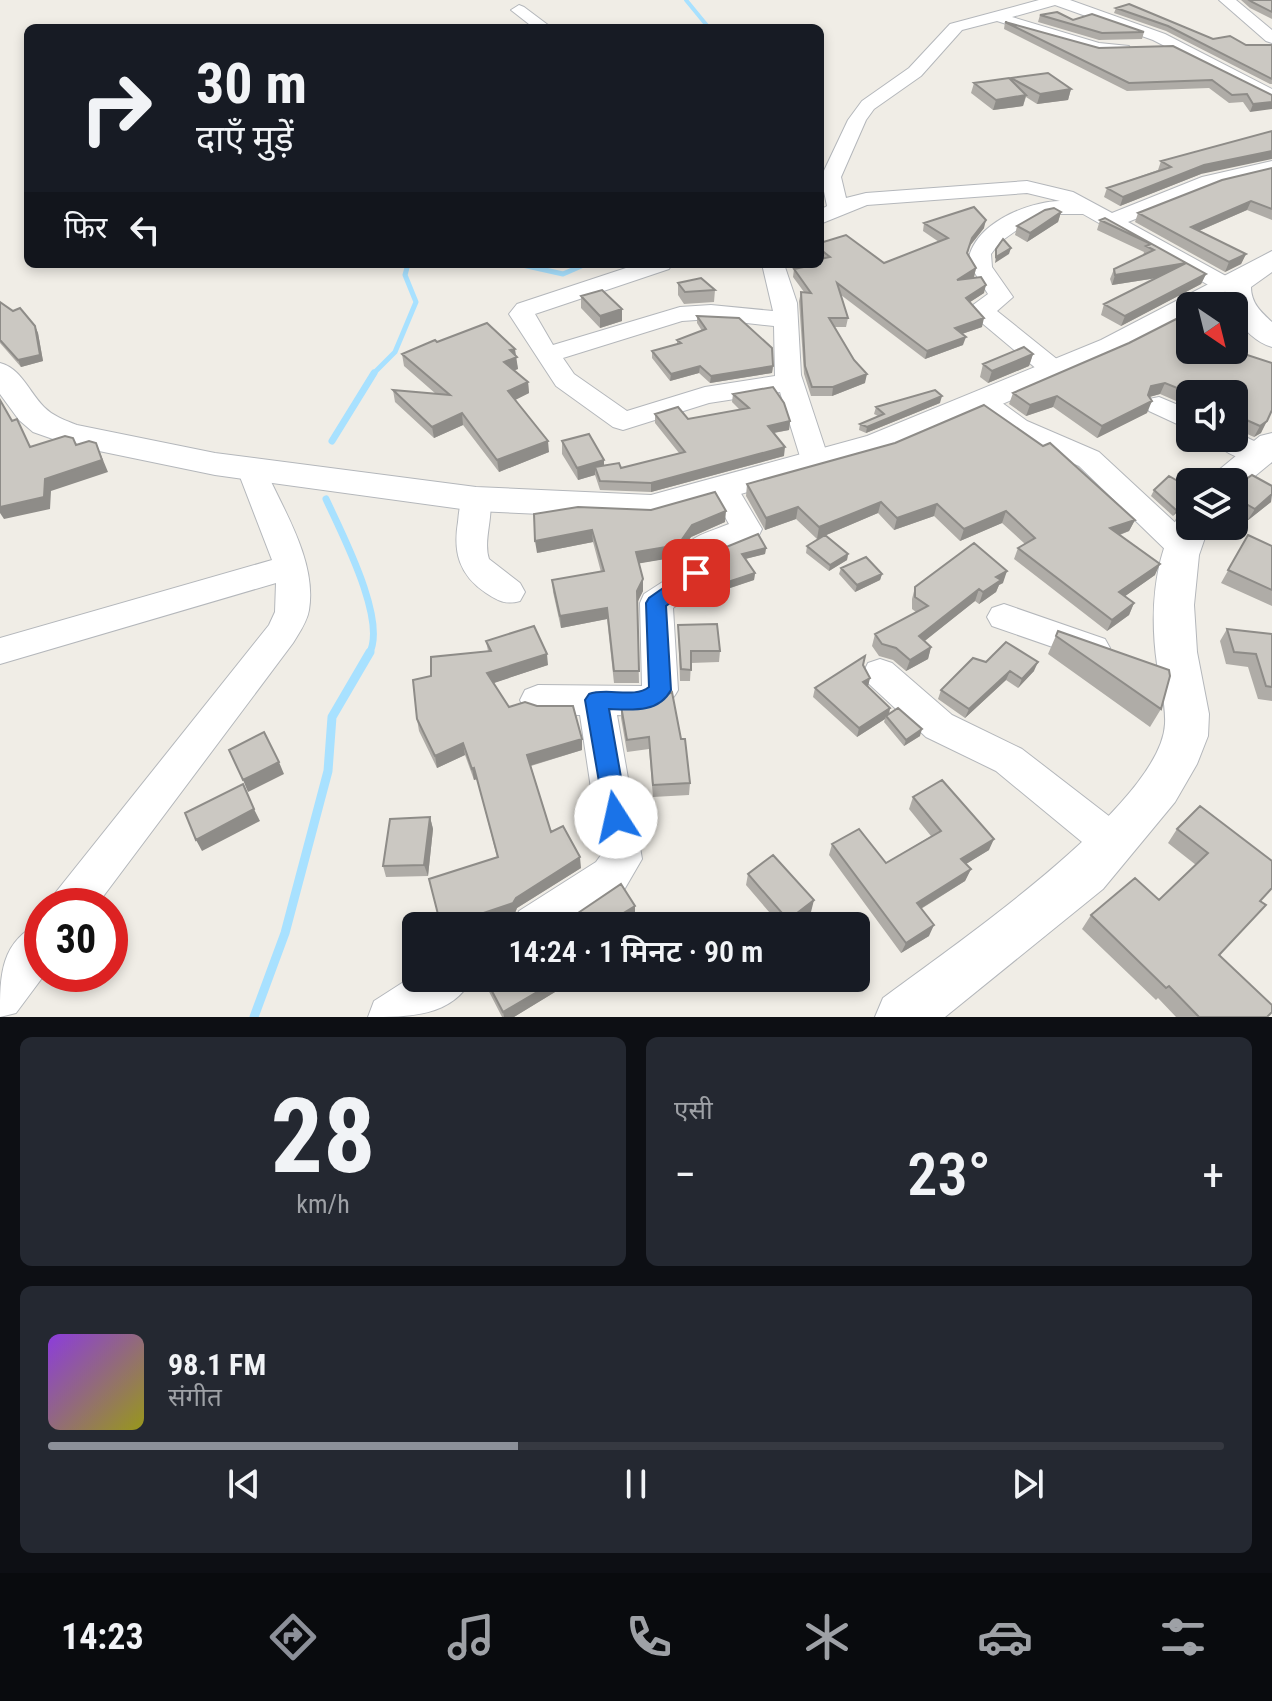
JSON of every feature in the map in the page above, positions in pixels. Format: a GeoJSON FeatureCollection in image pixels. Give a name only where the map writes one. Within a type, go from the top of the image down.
{"type":"FeatureCollection","features":[{"type":"Feature","properties":{"kind":"street"},"geometry":{"type":"LineString","coordinates":[[1249,273],[1100,216],[1066,196],[1027,187],[866,199],[829,213],[831,177],[862,112],[915,72],[956,27],[1056,0],[1173,45],[1272,96]]}},
{"type":"Feature","properties":{"kind":"street"},"geometry":{"type":"LineString","coordinates":[[1227,0],[1269,33]]}},
{"type":"Feature","properties":{"kind":"street"},"geometry":{"type":"LineString","coordinates":[[519,10],[538,24]]}},
{"type":"Feature","properties":{"kind":"street"},"geometry":{"type":"LineString","coordinates":[[994,16],[1029,30],[1056,34],[1100,49],[1173,45]]}},
{"type":"Feature","properties":{"kind":"street"},"geometry":{"type":"LineString","coordinates":[[1054,370],[985,313],[985,305],[1001,297],[997,287],[982,271],[980,252],[989,240],[1024,215],[1041,209],[1100,216],[1193,186],[1272,167]]}},
{"type":"Feature","properties":{"kind":"street"},"geometry":{"type":"LineString","coordinates":[[649,268],[526,309],[521,314],[565,380],[623,421],[705,395],[791,382]]}},
{"type":"Feature","properties":{"kind":"street"},"geometry":{"type":"LineString","coordinates":[[774,268],[785,303],[791,382],[816,463]]}},
{"type":"Feature","properties":{"kind":"street"},"geometry":{"type":"LineString","coordinates":[[1249,273],[1237,284],[1235,295],[1240,306],[1272,338]]}},
{"type":"Feature","properties":{"kind":"street"},"geometry":{"type":"LineString","coordinates":[[0,372],[31,413],[45,425],[70,434],[251,469],[476,499],[651,507],[879,444],[1112,346],[1249,273]]}},
{"type":"Feature","properties":{"kind":"street"},"geometry":{"type":"LineString","coordinates":[[546,355],[680,314],[711,312],[787,320]]}},
{"type":"Feature","properties":{"kind":"street"},"geometry":{"type":"LineString","coordinates":[[981,400],[1017,427],[1089,459],[1176,528]]}},
{"type":"Feature","properties":{"kind":"street"},"geometry":{"type":"LineString","coordinates":[[1159,405],[1176,414]]}},
{"type":"Feature","properties":{"kind":"street"},"geometry":{"type":"LineString","coordinates":[[1244,468],[1266,450]]}},
{"type":"Feature","properties":{"kind":"street"},"geometry":{"type":"LineString","coordinates":[[85,888],[281,634],[292,613],[294,594],[290,567],[251,469]]}},
{"type":"Feature","properties":{"kind":"street"},"geometry":{"type":"LineString","coordinates":[[538,700],[641,701],[654,697],[660,690],[656,603],[694,577],[695,555],[700,548],[747,529],[723,487]]}},
{"type":"Feature","properties":{"kind":"street"},"geometry":{"type":"LineString","coordinates":[[476,499],[470,546],[473,563],[482,577],[509,592]]}},
{"type":"Feature","properties":{"kind":"street"},"geometry":{"type":"LineString","coordinates":[[1153,669],[1176,653],[1176,585],[1187,540]]}},
{"type":"Feature","properties":{"kind":"street"},"geometry":{"type":"LineString","coordinates":[[0,651],[290,567]]}},
{"type":"Feature","properties":{"kind":"street"},"geometry":{"type":"LineString","coordinates":[[902,1017],[1086,873],[1179,760],[1186,739],[1189,711],[1153,669],[1004,617]]}},
{"type":"Feature","properties":{"kind":"street"},"geometry":{"type":"LineString","coordinates":[[880,673],[939,726],[1009,760],[1113,843]]}},
{"type":"Feature","properties":{"kind":"street"},"geometry":{"type":"LineString","coordinates":[[555,912],[610,876],[622,859],[596,700]]}},
{"type":"Feature","properties":{"kind":"street"},"geometry":{"type":"LineString","coordinates":[[0,997],[24,966]]}},
{"type":"Feature","properties":{"kind":"street"},"geometry":{"type":"LineString","coordinates":[[390,1017],[428,992]]}},
{"type":"Feature","properties":{"kind":"building"},"geometry":{"type":"Polygon","coordinates":[[[1249,0],[1272,0],[1272,12],[1252,2],[1249,0]]]}},
{"type":"Feature","properties":{"kind":"building"},"geometry":{"type":"Polygon","coordinates":[[[1129,4],[1213,39],[1230,36],[1246,45],[1272,45],[1272,79],[1168,26],[1116,8],[1129,4]]]}},
{"type":"Feature","properties":{"kind":"building"},"geometry":{"type":"Polygon","coordinates":[[[1057,12],[1073,20],[1092,14],[1144,32],[1102,33],[1040,15],[1057,12]]]}},
{"type":"Feature","properties":{"kind":"building"},"geometry":{"type":"Polygon","coordinates":[[[1005,22],[1099,48],[1173,46],[1272,95],[1272,102],[1253,104],[1247,94],[1232,95],[1212,80],[1129,83],[1005,22]]]}},
{"type":"Feature","properties":{"kind":"building"},"geometry":{"type":"Polygon","coordinates":[[[1048,73],[1071,89],[1040,94],[1011,78],[1048,73]]]}},
{"type":"Feature","properties":{"kind":"building"},"geometry":{"type":"Polygon","coordinates":[[[1009,78],[1026,95],[996,100],[974,83],[1009,78]]]}},
{"type":"Feature","properties":{"kind":"building"},"geometry":{"type":"Polygon","coordinates":[[[1272,131],[1272,151],[1204,165],[1123,197],[1107,188],[1171,167],[1161,161],[1272,131]]]}},
{"type":"Feature","properties":{"kind":"building"},"geometry":{"type":"Polygon","coordinates":[[[1272,168],[1272,209],[1251,201],[1191,227],[1246,254],[1229,262],[1138,213],[1222,180],[1272,168]]]}},
{"type":"Feature","properties":{"kind":"building"},"geometry":{"type":"Polygon","coordinates":[[[974,207],[986,220],[972,238],[967,253],[976,268],[957,280],[981,277],[986,285],[966,298],[984,318],[955,328],[966,337],[927,351],[837,283],[848,318],[829,318],[854,360],[867,374],[833,387],[812,387],[805,366],[801,292],[811,293],[794,269],[824,268],[824,258],[830,257],[824,252],[824,242],[846,235],[884,263],[948,238],[924,223],[974,207]]]}},
{"type":"Feature","properties":{"kind":"building"},"geometry":{"type":"Polygon","coordinates":[[[1054,208],[1061,212],[1030,233],[1017,226],[1045,210],[1054,208]]]}},
{"type":"Feature","properties":{"kind":"building"},"geometry":{"type":"Polygon","coordinates":[[[1105,218],[1206,274],[1125,316],[1104,304],[1186,263],[1115,275],[1114,269],[1154,250],[1146,246],[1151,244],[1100,220],[1105,218]]]}},
{"type":"Feature","properties":{"kind":"building"},"geometry":{"type":"Polygon","coordinates":[[[1003,239],[1011,248],[996,257],[996,249],[1003,239]]]}},
{"type":"Feature","properties":{"kind":"building"},"geometry":{"type":"Polygon","coordinates":[[[701,278],[715,290],[685,292],[678,283],[701,278]]]}},
{"type":"Feature","properties":{"kind":"building"},"geometry":{"type":"Polygon","coordinates":[[[602,290],[622,309],[600,316],[581,296],[602,290]]]}},
{"type":"Feature","properties":{"kind":"building"},"geometry":{"type":"Polygon","coordinates":[[[0,302],[13,311],[20,308],[35,326],[40,355],[18,360],[0,340],[0,302]]]}},
{"type":"Feature","properties":{"kind":"building"},"geometry":{"type":"Polygon","coordinates":[[[697,316],[739,318],[772,348],[773,366],[711,376],[700,366],[671,374],[652,351],[681,343],[677,340],[706,329],[697,316]]]}},
{"type":"Feature","properties":{"kind":"building"},"geometry":{"type":"Polygon","coordinates":[[[1176,319],[1176,364],[1248,364],[1248,355],[1272,363],[1272,410],[1267,421],[1260,426],[1248,421],[1248,380],[1176,380],[1176,387],[1165,383],[1151,386],[1148,395],[1152,401],[1102,426],[1057,396],[1030,405],[1013,393],[1176,319]]]}},
{"type":"Feature","properties":{"kind":"building"},"geometry":{"type":"Polygon","coordinates":[[[487,323],[515,349],[510,350],[517,357],[504,362],[528,382],[508,391],[548,441],[497,460],[462,413],[432,427],[393,390],[450,395],[402,354],[487,323]]]}},
{"type":"Feature","properties":{"kind":"building"},"geometry":{"type":"Polygon","coordinates":[[[1024,347],[1033,354],[992,371],[983,364],[1024,347]]]}},
{"type":"Feature","properties":{"kind":"building"},"geometry":{"type":"Polygon","coordinates":[[[773,387],[784,403],[790,421],[768,426],[785,447],[651,483],[600,481],[595,467],[619,463],[621,468],[685,452],[655,414],[678,407],[688,419],[749,408],[733,394],[773,387]]]}},
{"type":"Feature","properties":{"kind":"building"},"geometry":{"type":"Polygon","coordinates":[[[935,390],[942,396],[867,427],[860,424],[884,414],[876,407],[935,390]]]}},
{"type":"Feature","properties":{"kind":"building"},"geometry":{"type":"Polygon","coordinates":[[[0,400],[12,421],[17,419],[30,447],[65,436],[73,438],[76,445],[89,441],[96,443],[102,460],[45,479],[44,497],[0,507],[0,400]]]}},
{"type":"Feature","properties":{"kind":"building"},"geometry":{"type":"Polygon","coordinates":[[[984,405],[1043,446],[1050,443],[1135,520],[1110,528],[1160,564],[1119,592],[1134,603],[1112,620],[1018,548],[1035,538],[1006,511],[964,529],[937,504],[897,518],[881,502],[819,527],[798,507],[766,518],[747,484],[895,443],[984,405]]]}},
{"type":"Feature","properties":{"kind":"building"},"geometry":{"type":"Polygon","coordinates":[[[589,434],[604,460],[577,468],[562,441],[589,434]]]}},
{"type":"Feature","properties":{"kind":"building"},"geometry":{"type":"Polygon","coordinates":[[[1252,475],[1272,486],[1272,494],[1255,509],[1248,505],[1248,478],[1252,475]]]}},
{"type":"Feature","properties":{"kind":"building"},"geometry":{"type":"Polygon","coordinates":[[[1169,476],[1176,480],[1176,510],[1154,490],[1169,476]]]}},
{"type":"Feature","properties":{"kind":"building"},"geometry":{"type":"Polygon","coordinates":[[[715,492],[726,511],[692,525],[678,545],[636,552],[643,579],[637,591],[639,671],[614,671],[607,608],[560,616],[552,580],[604,571],[592,530],[535,541],[534,514],[578,507],[651,510],[715,492]]]}},
{"type":"Feature","properties":{"kind":"building"},"geometry":{"type":"Polygon","coordinates":[[[758,534],[766,548],[742,554],[755,573],[728,582],[713,559],[714,552],[758,534]]]}},
{"type":"Feature","properties":{"kind":"building"},"geometry":{"type":"Polygon","coordinates":[[[825,535],[848,554],[830,565],[807,546],[825,535]]]}},
{"type":"Feature","properties":{"kind":"building"},"geometry":{"type":"Polygon","coordinates":[[[1248,535],[1272,546],[1272,590],[1228,570],[1248,540],[1248,535]]]}},
{"type":"Feature","properties":{"kind":"building"},"geometry":{"type":"Polygon","coordinates":[[[974,543],[1007,571],[996,577],[1001,580],[983,592],[979,589],[919,636],[931,647],[910,660],[896,648],[882,644],[875,634],[928,606],[915,597],[915,587],[974,543]]]}},
{"type":"Feature","properties":{"kind":"building"},"geometry":{"type":"Polygon","coordinates":[[[866,557],[882,574],[857,585],[841,568],[866,557]]]}},
{"type":"Feature","properties":{"kind":"building"},"geometry":{"type":"Polygon","coordinates":[[[717,624],[720,651],[691,651],[691,670],[681,669],[678,625],[717,624]]]}},
{"type":"Feature","properties":{"kind":"building"},"geometry":{"type":"Polygon","coordinates":[[[534,626],[547,654],[487,673],[509,707],[525,702],[537,706],[573,706],[582,739],[527,755],[551,832],[563,826],[580,857],[516,898],[513,903],[486,912],[437,912],[429,879],[498,857],[474,768],[463,743],[435,756],[417,719],[413,680],[431,676],[431,657],[491,651],[486,641],[534,626]]]}},
{"type":"Feature","properties":{"kind":"building"},"geometry":{"type":"Polygon","coordinates":[[[1227,629],[1272,634],[1272,687],[1266,686],[1256,654],[1234,652],[1227,629]]]}},
{"type":"Feature","properties":{"kind":"building"},"geometry":{"type":"Polygon","coordinates":[[[1058,631],[1169,670],[1161,709],[1056,636],[1058,631]]]}},
{"type":"Feature","properties":{"kind":"building"},"geometry":{"type":"Polygon","coordinates":[[[1006,642],[1038,662],[1022,679],[1010,671],[969,709],[941,690],[973,658],[986,662],[1006,642]]]}},
{"type":"Feature","properties":{"kind":"building"},"geometry":{"type":"Polygon","coordinates":[[[865,656],[863,665],[870,678],[863,682],[890,708],[859,728],[815,688],[865,656]]]}},
{"type":"Feature","properties":{"kind":"building"},"geometry":{"type":"Polygon","coordinates":[[[672,692],[681,739],[685,739],[690,783],[653,785],[649,737],[627,740],[621,706],[653,703],[672,692]]]}},
{"type":"Feature","properties":{"kind":"building"},"geometry":{"type":"Polygon","coordinates":[[[898,708],[922,729],[906,740],[886,716],[898,708]]]}},
{"type":"Feature","properties":{"kind":"building"},"geometry":{"type":"Polygon","coordinates":[[[264,732],[279,762],[243,780],[229,750],[264,732]]]}},
{"type":"Feature","properties":{"kind":"building"},"geometry":{"type":"Polygon","coordinates":[[[942,780],[994,839],[961,859],[971,869],[917,903],[934,925],[906,943],[832,844],[859,829],[886,863],[941,831],[913,797],[942,780]]]}},
{"type":"Feature","properties":{"kind":"building"},"geometry":{"type":"Polygon","coordinates":[[[243,784],[254,809],[196,840],[185,813],[243,784]]]}},
{"type":"Feature","properties":{"kind":"building"},"geometry":{"type":"Polygon","coordinates":[[[1200,806],[1272,861],[1272,888],[1260,901],[1266,905],[1219,955],[1272,1005],[1272,1012],[1267,1017],[1199,1017],[1091,915],[1135,878],[1159,900],[1208,853],[1177,829],[1200,806]]]}},
{"type":"Feature","properties":{"kind":"building"},"geometry":{"type":"Polygon","coordinates":[[[430,817],[424,865],[383,866],[390,819],[430,817]]]}},
{"type":"Feature","properties":{"kind":"building"},"geometry":{"type":"Polygon","coordinates":[[[773,855],[814,900],[798,912],[781,912],[748,874],[773,855]]]}},
{"type":"Feature","properties":{"kind":"building"},"geometry":{"type":"Polygon","coordinates":[[[621,884],[635,906],[625,912],[579,912],[621,884]]]}},
{"type":"Feature","properties":{"kind":"building"},"geometry":{"type":"Polygon","coordinates":[[[492,992],[537,992],[503,1012],[492,992]]]}},
{"type":"Feature","properties":{"kind":"waterway"},"geometry":{"type":"LineString","coordinates":[[686,0],[706,24]]}},
{"type":"Feature","properties":{"kind":"waterway"},"geometry":{"type":"LineString","coordinates":[[374,373],[395,352],[416,302],[405,275],[407,268]]}},
{"type":"Feature","properties":{"kind":"waterway"},"geometry":{"type":"LineString","coordinates":[[536,268],[563,274],[577,268]]}},
{"type":"Feature","properties":{"kind":"waterway"},"geometry":{"type":"LineString","coordinates":[[332,441],[374,373]]}},
{"type":"Feature","properties":{"kind":"waterway"},"geometry":{"type":"LineString","coordinates":[[326,499],[368,599],[373,639],[369,653]]}},
{"type":"Feature","properties":{"kind":"waterway"},"geometry":{"type":"LineString","coordinates":[[254,1017],[285,933],[328,771],[332,717],[369,653]]}},
{"type":"Feature","properties":{"kind":"route"},"geometry":{"type":"LineString","coordinates":[[616,817],[596,700],[641,701],[654,697],[660,690],[656,603],[696,573]]}}]}
